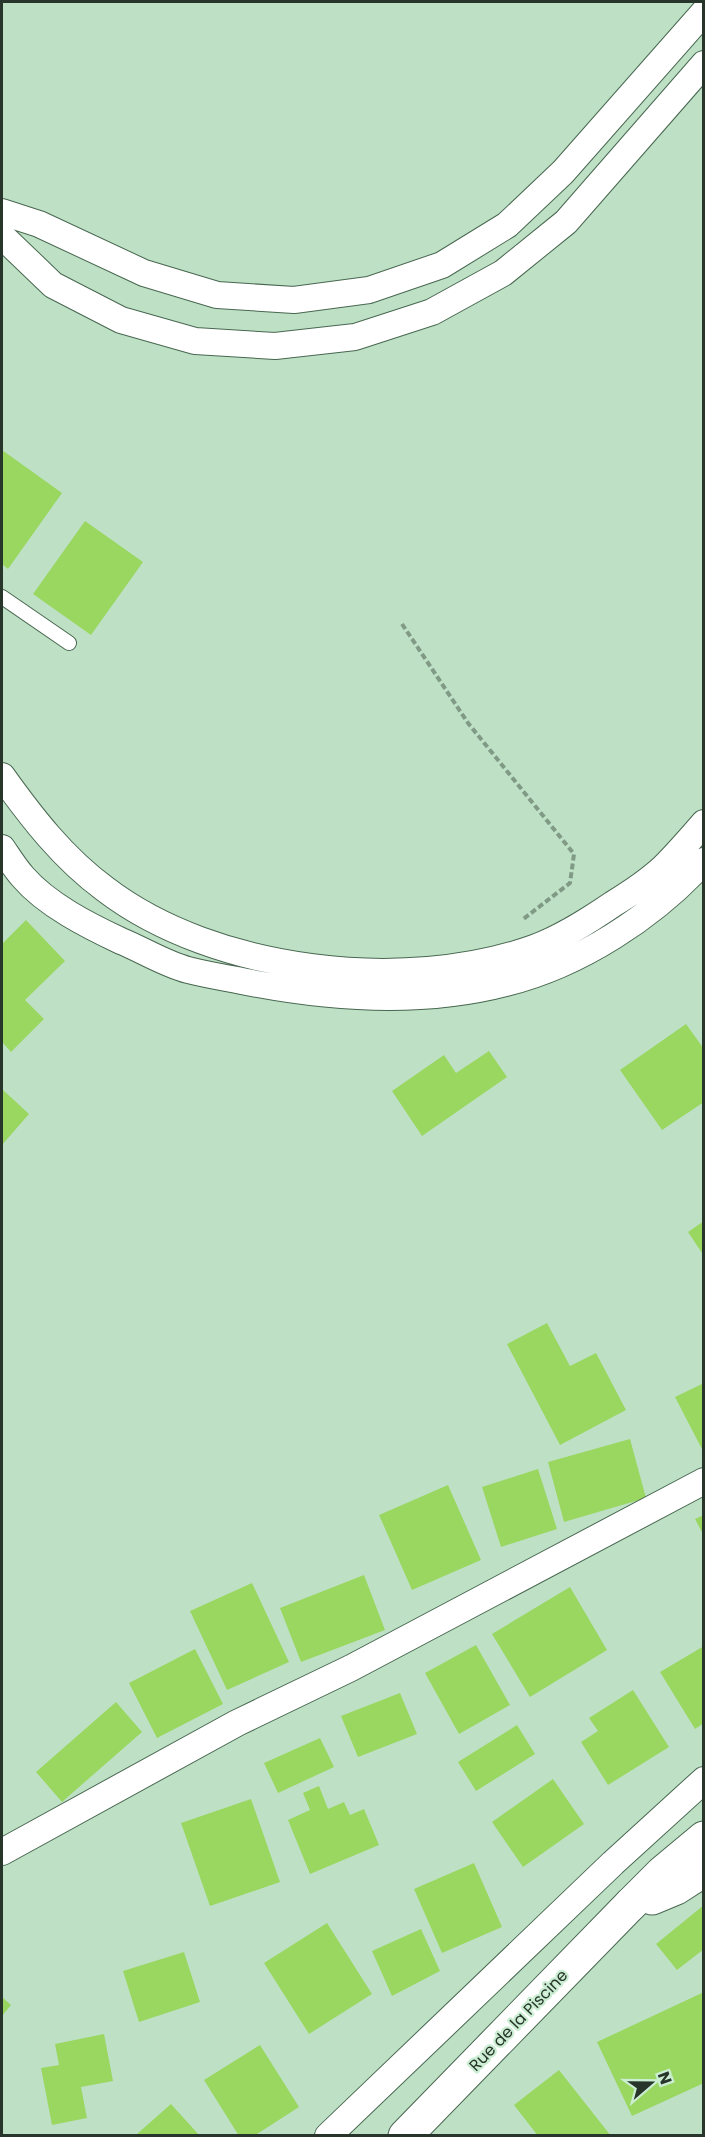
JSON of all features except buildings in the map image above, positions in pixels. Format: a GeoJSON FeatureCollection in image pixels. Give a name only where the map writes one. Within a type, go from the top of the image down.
{"type":"FeatureCollection","features":[{"type":"Feature","properties":{"kind":"main road","name":"Rue de la Piscine"},"geometry":{"type":"LineString","coordinates":[[405,2136],[662,1873],[704,1838]]}},
{"type":"Feature","properties":{"kind":"main road"},"geometry":{"type":"LineString","coordinates":[[631,1904],[668,1892],[704,1870]]}},
{"type":"Feature","properties":{"kind":"street"},"geometry":{"type":"LineString","coordinates":[[2,212],[39,225],[144,273],[217,295],[294,300],[369,291],[442,265],[507,225],[562,172],[704,12]]}},
{"type":"Feature","properties":{"kind":"street"},"geometry":{"type":"LineString","coordinates":[[2,236],[53,285],[121,320],[195,340],[218,342],[275,346],[355,337],[432,312],[503,273],[566,222],[704,64]]}},
{"type":"Feature","properties":{"kind":"street"},"geometry":{"type":"LineString","coordinates":[[2,776],[32,819],[73,863],[106,890],[136,909],[182,935],[274,962],[333,969],[400,972],[457,968],[535,948],[574,930],[644,884],[704,823]]}},
{"type":"Feature","properties":{"kind":"street"},"geometry":{"type":"LineString","coordinates":[[2,848],[24,879],[90,927],[186,969],[269,987],[332,995],[401,998],[460,993],[506,983],[554,967],[586,952],[659,904],[681,886],[704,861]]}},
{"type":"Feature","properties":{"kind":"street"},"geometry":{"type":"LineString","coordinates":[[2,1852],[237,1723],[351,1668],[704,1481]]}},
{"type":"Feature","properties":{"kind":"street"},"geometry":{"type":"LineString","coordinates":[[328,2136],[613,1863],[704,1780]]}},
{"type":"Feature","properties":{"kind":"lane"},"geometry":{"type":"LineString","coordinates":[[2,597],[69,643]]}},
{"type":"Feature","properties":{"kind":"path"},"geometry":{"type":"LineString","coordinates":[[402,624],[468,723],[573,854],[570,883],[520,921]]}}]}
